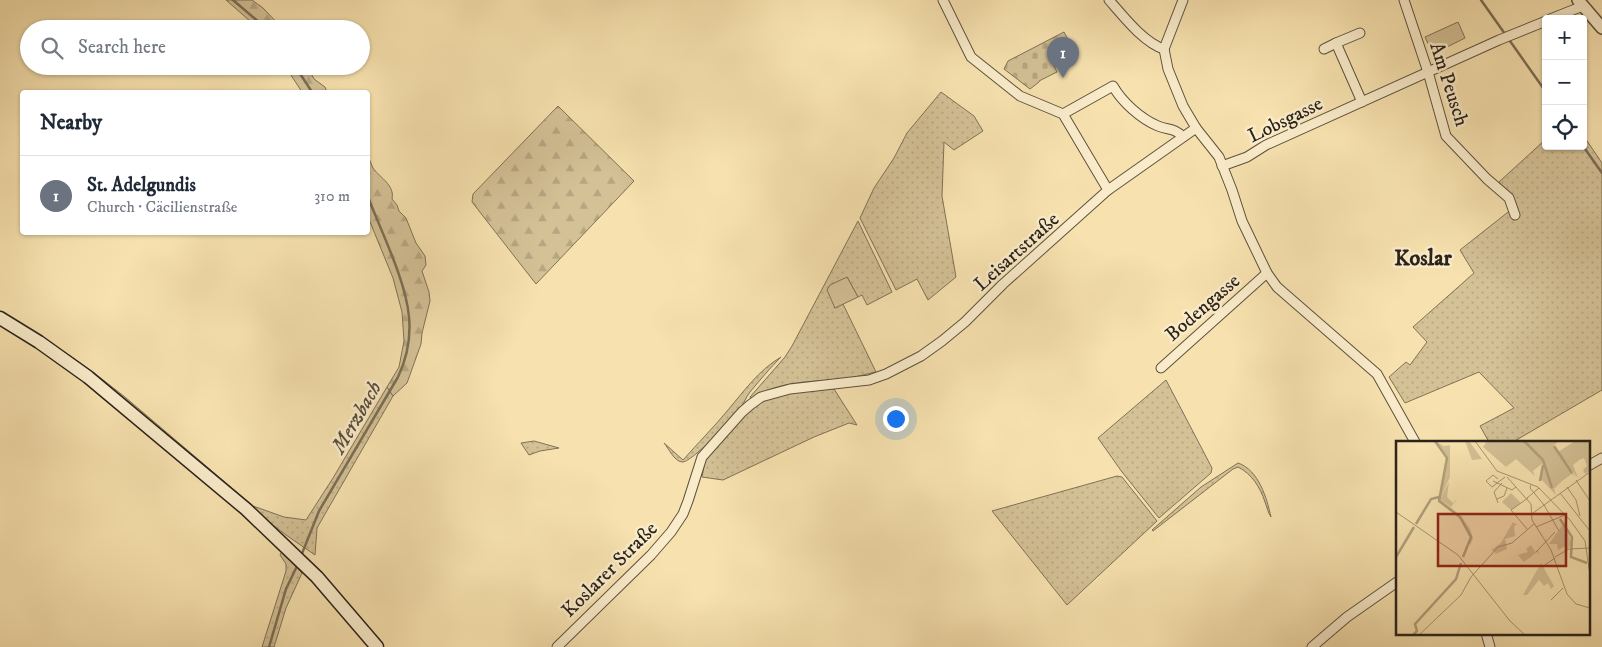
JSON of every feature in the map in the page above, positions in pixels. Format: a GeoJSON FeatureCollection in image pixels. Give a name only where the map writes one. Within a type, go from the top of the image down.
{"type":"FeatureCollection","features":[{"type":"Feature","properties":{"kind":"main road"},"geometry":{"type":"LineString","coordinates":[[0,318],[54,353],[112,396],[246,509],[330,592],[376,647]]}},
{"type":"Feature","properties":{"kind":"street"},"geometry":{"type":"LineString","coordinates":[[943,0],[971,57],[1020,96],[1063,114],[1108,190]]}},
{"type":"Feature","properties":{"kind":"street"},"geometry":{"type":"LineString","coordinates":[[1109,0],[1136,30],[1158,47],[1164,49]]}},
{"type":"Feature","properties":{"kind":"street"},"geometry":{"type":"LineString","coordinates":[[1183,0],[1164,49],[1168,69],[1183,106],[1196,128],[1219,157],[1242,221],[1267,273],[1277,287],[1377,374],[1414,441]]}},
{"type":"Feature","properties":{"kind":"street","name":"Am Peusch"},"geometry":{"type":"LineString","coordinates":[[1404,0],[1428,72],[1446,136],[1487,179],[1509,198],[1515,215]]}},
{"type":"Feature","properties":{"kind":"street"},"geometry":{"type":"LineString","coordinates":[[1558,15],[1580,3],[1602,28]]}},
{"type":"Feature","properties":{"kind":"street","name":"Lobsgasse"},"geometry":{"type":"LineString","coordinates":[[1222,166],[1247,157],[1266,144],[1542,23]]}},
{"type":"Feature","properties":{"kind":"street"},"geometry":{"type":"LineString","coordinates":[[1324,49],[1360,33]]}},
{"type":"Feature","properties":{"kind":"street"},"geometry":{"type":"LineString","coordinates":[[1336,43],[1362,102]]}},
{"type":"Feature","properties":{"kind":"street"},"geometry":{"type":"LineString","coordinates":[[1063,114],[1114,86],[1118,94],[1145,118],[1157,126],[1178,131],[1183,137]]}},
{"type":"Feature","properties":{"kind":"street","name":"Leisartstraße"},"geometry":{"type":"LineString","coordinates":[[702,457],[742,412],[761,397],[790,388],[869,380],[886,374],[921,356],[942,342],[965,322],[1108,190],[1196,128]]}},
{"type":"Feature","properties":{"kind":"street","name":"Bodengasse"},"geometry":{"type":"LineString","coordinates":[[1161,368],[1267,273]]}},
{"type":"Feature","properties":{"kind":"street","name":"Koslarer Straße"},"geometry":{"type":"LineString","coordinates":[[557,647],[651,555],[671,532],[683,514],[702,457]]}},
{"type":"Feature","properties":{"kind":"street"},"geometry":{"type":"LineString","coordinates":[[1590,465],[1602,458]]}},
{"type":"Feature","properties":{"kind":"street"},"geometry":{"type":"LineString","coordinates":[[1312,647],[1347,617],[1396,583]]}},
{"type":"Feature","properties":{"kind":"street"},"geometry":{"type":"LineString","coordinates":[[1486,634],[1490,647]]}},
{"type":"Feature","properties":{"kind":"green space"},"geometry":{"type":"Polygon","coordinates":[[[226,0],[252,0],[274,20],[249,20],[226,0]]]}},
{"type":"Feature","properties":{"kind":"green space"},"geometry":{"type":"Polygon","coordinates":[[[1458,22],[1465,38],[1433,54],[1425,37],[1458,22]]]}},
{"type":"Feature","properties":{"kind":"green space"},"geometry":{"type":"Polygon","coordinates":[[[1064,32],[1076,55],[1054,66],[1057,72],[1039,81],[1030,89],[1004,69],[1008,61],[1064,32]]]}},
{"type":"Feature","properties":{"kind":"green space"},"geometry":{"type":"Polygon","coordinates":[[[291,75],[312,75],[326,90],[301,90],[291,75]]]}},
{"type":"Feature","properties":{"kind":"green space"},"geometry":{"type":"Polygon","coordinates":[[[941,92],[974,116],[983,131],[954,150],[944,142],[942,196],[956,277],[928,300],[917,279],[896,290],[860,218],[874,188],[894,158],[907,133],[941,92]]]}},
{"type":"Feature","properties":{"kind":"green space"},"geometry":{"type":"Polygon","coordinates":[[[558,106],[634,181],[536,284],[472,202],[473,194],[558,106]]]}},
{"type":"Feature","properties":{"kind":"green space"},"geometry":{"type":"Polygon","coordinates":[[[1587,141],[1602,163],[1602,390],[1515,441],[1488,441],[1480,426],[1514,408],[1479,372],[1405,403],[1389,377],[1406,362],[1410,365],[1427,342],[1413,327],[1474,273],[1460,250],[1517,205],[1499,182],[1542,143],[1542,150],[1587,150],[1587,141]]]}},
{"type":"Feature","properties":{"kind":"green space"},"geometry":{"type":"Polygon","coordinates":[[[370,161],[373,168],[389,186],[392,199],[406,218],[416,243],[425,256],[426,265],[422,271],[430,301],[421,344],[407,383],[393,396],[387,387],[399,367],[404,341],[402,312],[393,278],[370,222],[370,161]]]}},
{"type":"Feature","properties":{"kind":"green space"},"geometry":{"type":"Polygon","coordinates":[[[858,221],[892,292],[867,305],[862,295],[858,297],[847,277],[834,308],[843,304],[876,372],[845,379],[785,385],[773,388],[751,399],[750,397],[785,357],[792,346],[858,221]]]}},
{"type":"Feature","properties":{"kind":"green space"},"geometry":{"type":"Polygon","coordinates":[[[847,277],[858,297],[835,308],[827,290],[830,285],[847,277]]]}},
{"type":"Feature","properties":{"kind":"green space"},"geometry":{"type":"Polygon","coordinates":[[[69,355],[125,397],[253,506],[284,517],[306,520],[387,387],[393,396],[317,528],[315,555],[253,510],[67,358],[69,355]]]}},
{"type":"Feature","properties":{"kind":"green space"},"geometry":{"type":"Polygon","coordinates":[[[781,357],[750,392],[737,413],[703,448],[687,461],[682,462],[674,457],[664,443],[683,460],[752,381],[781,357]]]}},
{"type":"Feature","properties":{"kind":"green space"},"geometry":{"type":"Polygon","coordinates":[[[1166,380],[1212,468],[1211,473],[1159,518],[1122,472],[1098,438],[1166,380]]]}},
{"type":"Feature","properties":{"kind":"green space"},"geometry":{"type":"Polygon","coordinates":[[[834,389],[857,425],[849,423],[814,437],[723,480],[702,477],[705,460],[708,455],[734,424],[761,401],[791,392],[834,389]]]}},
{"type":"Feature","properties":{"kind":"green space"},"geometry":{"type":"Polygon","coordinates":[[[534,441],[559,448],[529,455],[521,443],[534,441]]]}},
{"type":"Feature","properties":{"kind":"green space"},"geometry":{"type":"Polygon","coordinates":[[[1238,463],[1257,478],[1271,517],[1261,491],[1247,473],[1238,467],[1152,530],[1201,487],[1238,463]]]}},
{"type":"Feature","properties":{"kind":"green space"},"geometry":{"type":"Polygon","coordinates":[[[1117,476],[1122,477],[1157,521],[1067,605],[992,511],[1117,476]]]}},
{"type":"Feature","properties":{"kind":"green space"},"geometry":{"type":"Polygon","coordinates":[[[282,551],[302,573],[286,608],[274,647],[262,647],[286,571],[286,564],[280,555],[282,551]]]}},
{"type":"Feature","properties":{"kind":"waterway","name":"Merzbach"},"geometry":{"type":"LineString","coordinates":[[233,0],[256,20]]}},
{"type":"Feature","properties":{"kind":"waterway"},"geometry":{"type":"LineString","coordinates":[[1481,0],[1542,86]]}},
{"type":"Feature","properties":{"kind":"waterway","name":"Merzbach"},"geometry":{"type":"LineString","coordinates":[[301,75],[311,90]]}},
{"type":"Feature","properties":{"kind":"waterway"},"geometry":{"type":"LineString","coordinates":[[1586,150],[1602,173]]}},
{"type":"Feature","properties":{"kind":"waterway","name":"Merzbach"},"geometry":{"type":"LineString","coordinates":[[301,556],[319,511],[398,377],[408,348],[409,317],[407,303],[392,256],[370,202]]}},
{"type":"Feature","properties":{"kind":"waterway","name":"Merzbach"},"geometry":{"type":"LineString","coordinates":[[269,647],[286,589],[298,564]]}},
{"type":"Feature","properties":{"kind":"place","name":"St. Adelgundis"},"geometry":{"type":"Point","coordinates":[1063,78]}},
{"type":"Feature","properties":{"kind":"district","name":"Koslar"},"geometry":{"type":"Point","coordinates":[1423,257]}}]}
